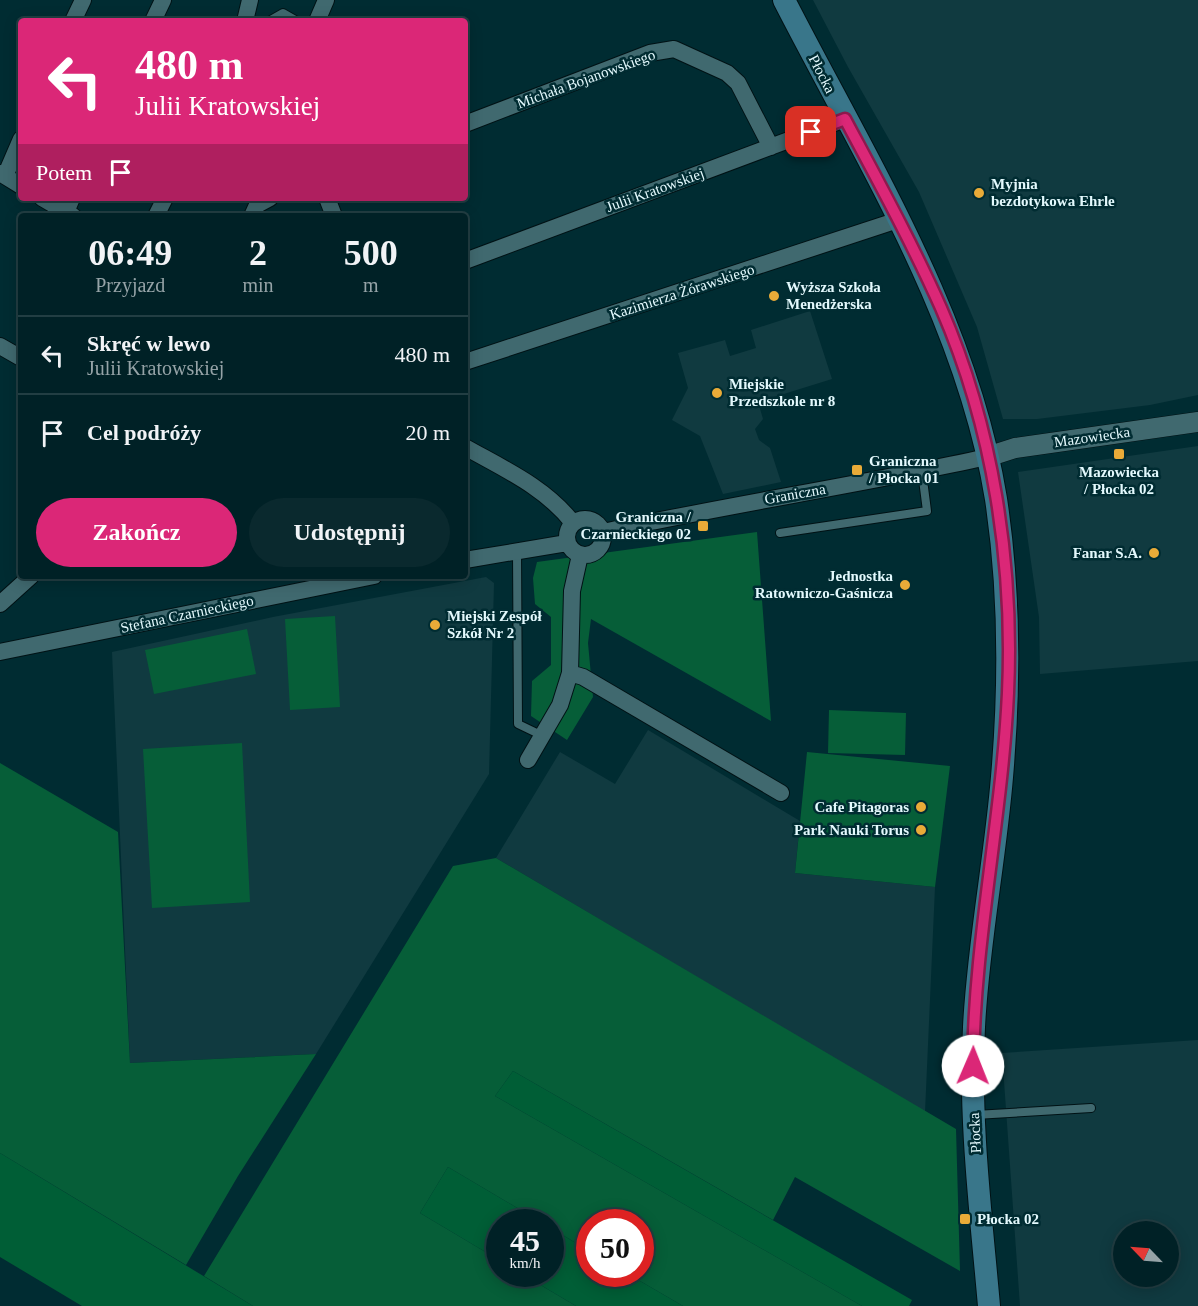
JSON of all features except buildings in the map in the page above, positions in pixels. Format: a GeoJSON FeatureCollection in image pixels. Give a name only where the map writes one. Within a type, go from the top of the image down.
{"type":"FeatureCollection","features":[{"type":"Feature","properties":{"kind":"main road","name":"Płocka"},"geometry":{"type":"LineString","coordinates":[[784,0],[898,220],[941,309],[960,358],[987,457],[999,521],[1009,639],[1002,780],[974,1018],[974,1115],[989,1306]]}},
{"type":"Feature","properties":{"kind":"street"},"geometry":{"type":"LineString","coordinates":[[74,18],[83,0]]}},
{"type":"Feature","properties":{"kind":"street"},"geometry":{"type":"LineString","coordinates":[[154,18],[163,0]]}},
{"type":"Feature","properties":{"kind":"street"},"geometry":{"type":"LineString","coordinates":[[246,18],[250,0]]}},
{"type":"Feature","properties":{"kind":"street"},"geometry":{"type":"LineString","coordinates":[[317,18],[326,0]]}},
{"type":"Feature","properties":{"kind":"street","name":"Michała Bojanowskiego"},"geometry":{"type":"LineString","coordinates":[[468,123],[650,53],[674,49],[727,73],[738,83],[771,147]]}},
{"type":"Feature","properties":{"kind":"street","name":"Julii Kratowskiej"},"geometry":{"type":"LineString","coordinates":[[468,260],[845,119]]}},
{"type":"Feature","properties":{"kind":"street"},"geometry":{"type":"LineString","coordinates":[[18,145],[2,175],[18,184]]}},
{"type":"Feature","properties":{"kind":"street"},"geometry":{"type":"LineString","coordinates":[[50,201],[70,209]]}},
{"type":"Feature","properties":{"kind":"street"},"geometry":{"type":"LineString","coordinates":[[253,213],[257,205],[264,201]]}},
{"type":"Feature","properties":{"kind":"street","name":"Kazimierza Żórawskiego"},"geometry":{"type":"LineString","coordinates":[[468,361],[898,220]]}},
{"type":"Feature","properties":{"kind":"street","name":"Mazowiecka"},"geometry":{"type":"LineString","coordinates":[[987,457],[1015,448],[1198,422]]}},
{"type":"Feature","properties":{"kind":"street"},"geometry":{"type":"LineString","coordinates":[[468,449],[543,492],[559,504],[573,523]]}},
{"type":"Feature","properties":{"kind":"street","name":"Graniczna"},"geometry":{"type":"LineString","coordinates":[[603,532],[775,497],[922,472],[987,457]]}},
{"type":"Feature","properties":{"kind":"street"},"geometry":{"type":"LineString","coordinates":[[580,519],[593,520],[603,532],[603,541],[597,551],[580,555],[567,543],[567,531],[573,523],[580,519]]}},
{"type":"Feature","properties":{"kind":"street"},"geometry":{"type":"LineString","coordinates":[[468,559],[567,543]]}},
{"type":"Feature","properties":{"kind":"street"},"geometry":{"type":"LineString","coordinates":[[528,760],[560,705],[570,673],[572,591],[580,555]]}},
{"type":"Feature","properties":{"kind":"street"},"geometry":{"type":"LineString","coordinates":[[0,604],[28,579]]}},
{"type":"Feature","properties":{"kind":"street","name":"Stefana Czarnieckiego"},"geometry":{"type":"LineString","coordinates":[[0,652],[359,579]]}},
{"type":"Feature","properties":{"kind":"street"},"geometry":{"type":"LineString","coordinates":[[570,673],[593,683],[781,793]]}},
{"type":"Feature","properties":{"kind":"lane"},"geometry":{"type":"LineString","coordinates":[[274,18],[283,13],[292,18]]}},
{"type":"Feature","properties":{"kind":"lane"},"geometry":{"type":"LineString","coordinates":[[780,533],[927,511],[922,472]]}},
{"type":"Feature","properties":{"kind":"lane"},"geometry":{"type":"LineString","coordinates":[[517,551],[518,724],[543,736]]}},
{"type":"Feature","properties":{"kind":"lane"},"geometry":{"type":"LineString","coordinates":[[974,1115],[1091,1108]]}},
{"type":"Feature","properties":{"kind":"shaded area"},"geometry":{"type":"Polygon","coordinates":[[[813,0],[1198,0],[1198,395],[1150,405],[1037,419],[1003,419],[977,327],[919,192],[813,0]]]}},
{"type":"Feature","properties":{"kind":"shaded area"},"geometry":{"type":"Polygon","coordinates":[[[810,311],[832,379],[758,402],[763,419],[755,429],[759,440],[770,448],[781,482],[723,494],[700,436],[672,420],[688,388],[678,353],[725,340],[730,356],[756,348],[751,330],[810,311]]]}},
{"type":"Feature","properties":{"kind":"shaded area"},"geometry":{"type":"Polygon","coordinates":[[[1198,446],[1198,661],[1040,674],[1039,617],[1018,472],[1198,446]]]}},
{"type":"Feature","properties":{"kind":"shaded area"},"geometry":{"type":"Polygon","coordinates":[[[486,577],[494,583],[489,774],[316,1054],[130,1063],[112,652],[273,617],[486,577]]]}},
{"type":"Feature","properties":{"kind":"shaded area"},"geometry":{"type":"Polygon","coordinates":[[[648,730],[800,821],[795,873],[935,887],[925,1112],[496,858],[560,752],[615,784],[648,730]]]}},
{"type":"Feature","properties":{"kind":"shaded area"},"geometry":{"type":"Polygon","coordinates":[[[1198,1040],[1198,1306],[1020,1306],[1002,1053],[1198,1040]]]}},
{"type":"Feature","properties":{"kind":"green space"},"geometry":{"type":"Polygon","coordinates":[[[757,532],[771,721],[591,619],[588,643],[593,697],[567,740],[531,716],[532,681],[551,665],[551,617],[535,604],[533,578],[537,562],[757,532]]]}},
{"type":"Feature","properties":{"kind":"green space"},"geometry":{"type":"Polygon","coordinates":[[[335,616],[340,707],[290,710],[285,619],[335,616]]]}},
{"type":"Feature","properties":{"kind":"green space"},"geometry":{"type":"Polygon","coordinates":[[[247,629],[256,674],[154,694],[145,650],[247,629]]]}},
{"type":"Feature","properties":{"kind":"green space"},"geometry":{"type":"Polygon","coordinates":[[[829,710],[906,713],[905,755],[828,753],[829,710]]]}},
{"type":"Feature","properties":{"kind":"green space"},"geometry":{"type":"Polygon","coordinates":[[[242,743],[250,902],[152,908],[143,749],[242,743]]]}},
{"type":"Feature","properties":{"kind":"green space"},"geometry":{"type":"Polygon","coordinates":[[[807,752],[950,766],[935,887],[795,873],[807,752]]]}},
{"type":"Feature","properties":{"kind":"green space"},"geometry":{"type":"Polygon","coordinates":[[[0,763],[118,832],[130,1063],[316,1054],[238,1176],[186,1265],[0,1153],[0,763]]]}},
{"type":"Feature","properties":{"kind":"green space"},"geometry":{"type":"Polygon","coordinates":[[[496,858],[956,1129],[960,1271],[795,1177],[773,1220],[513,1071],[495,1096],[862,1306],[683,1306],[650,1287],[654,1287],[654,1209],[576,1209],[576,1243],[564,1236],[564,1209],[519,1209],[448,1167],[420,1213],[486,1252],[486,1287],[544,1287],[576,1306],[253,1306],[204,1276],[453,866],[496,858]]]}},
{"type":"Feature","properties":{"kind":"green space"},"geometry":{"type":"Polygon","coordinates":[[[513,1071],[912,1300],[909,1306],[862,1306],[495,1096],[513,1071]]]}},
{"type":"Feature","properties":{"kind":"green space"},"geometry":{"type":"Polygon","coordinates":[[[0,1153],[253,1306],[82,1306],[0,1257],[0,1153]]]}},
{"type":"Feature","properties":{"kind":"green space"},"geometry":{"type":"Polygon","coordinates":[[[448,1167],[519,1209],[486,1209],[486,1252],[420,1213],[448,1167]]]}},
{"type":"Feature","properties":{"kind":"green space"},"geometry":{"type":"Polygon","coordinates":[[[564,1236],[576,1243],[576,1287],[650,1287],[683,1306],[576,1306],[544,1287],[564,1287],[564,1236]]]}},
{"type":"Feature","properties":{"kind":"place","name":"Myjnia bezdotykowa Ehrle"},"geometry":{"type":"Point","coordinates":[979,193]}},
{"type":"Feature","properties":{"kind":"place","name":"Wyższa Szkoła Menedżerska"},"geometry":{"type":"Point","coordinates":[774,296]}},
{"type":"Feature","properties":{"kind":"place","name":"Miejskie Przedszkole nr 8"},"geometry":{"type":"Point","coordinates":[717,393]}},
{"type":"Feature","properties":{"kind":"place","name":"Mazowiecka / Płocka 02"},"geometry":{"type":"Point","coordinates":[1119,454]}},
{"type":"Feature","properties":{"kind":"place","name":"Graniczna / Płocka 01"},"geometry":{"type":"Point","coordinates":[857,470]}},
{"type":"Feature","properties":{"kind":"place","name":"Graniczna / Czarnieckiego 02"},"geometry":{"type":"Point","coordinates":[703,526]}},
{"type":"Feature","properties":{"kind":"place","name":"Fanar S.A."},"geometry":{"type":"Point","coordinates":[1154,553]}},
{"type":"Feature","properties":{"kind":"place","name":"Jednostka Ratowniczo-Gaśnicza"},"geometry":{"type":"Point","coordinates":[905,585]}},
{"type":"Feature","properties":{"kind":"place","name":"Miejski Zespół Szkół Nr 2"},"geometry":{"type":"Point","coordinates":[435,625]}},
{"type":"Feature","properties":{"kind":"place","name":"Cafe Pitagoras"},"geometry":{"type":"Point","coordinates":[921,807]}},
{"type":"Feature","properties":{"kind":"place","name":"Park Nauki Torus"},"geometry":{"type":"Point","coordinates":[921,830]}},
{"type":"Feature","properties":{"kind":"place","name":"Płocka 02"},"geometry":{"type":"Point","coordinates":[965,1219]}},
{"type":"Feature","properties":{"kind":"route"},"geometry":{"type":"LineString","coordinates":[[811,132],[845,119],[898,220],[941,309],[960,358],[979,420],[996,496],[1006,582],[1009,639],[1008,694],[1002,780],[977,990],[973,1066]]}}]}
